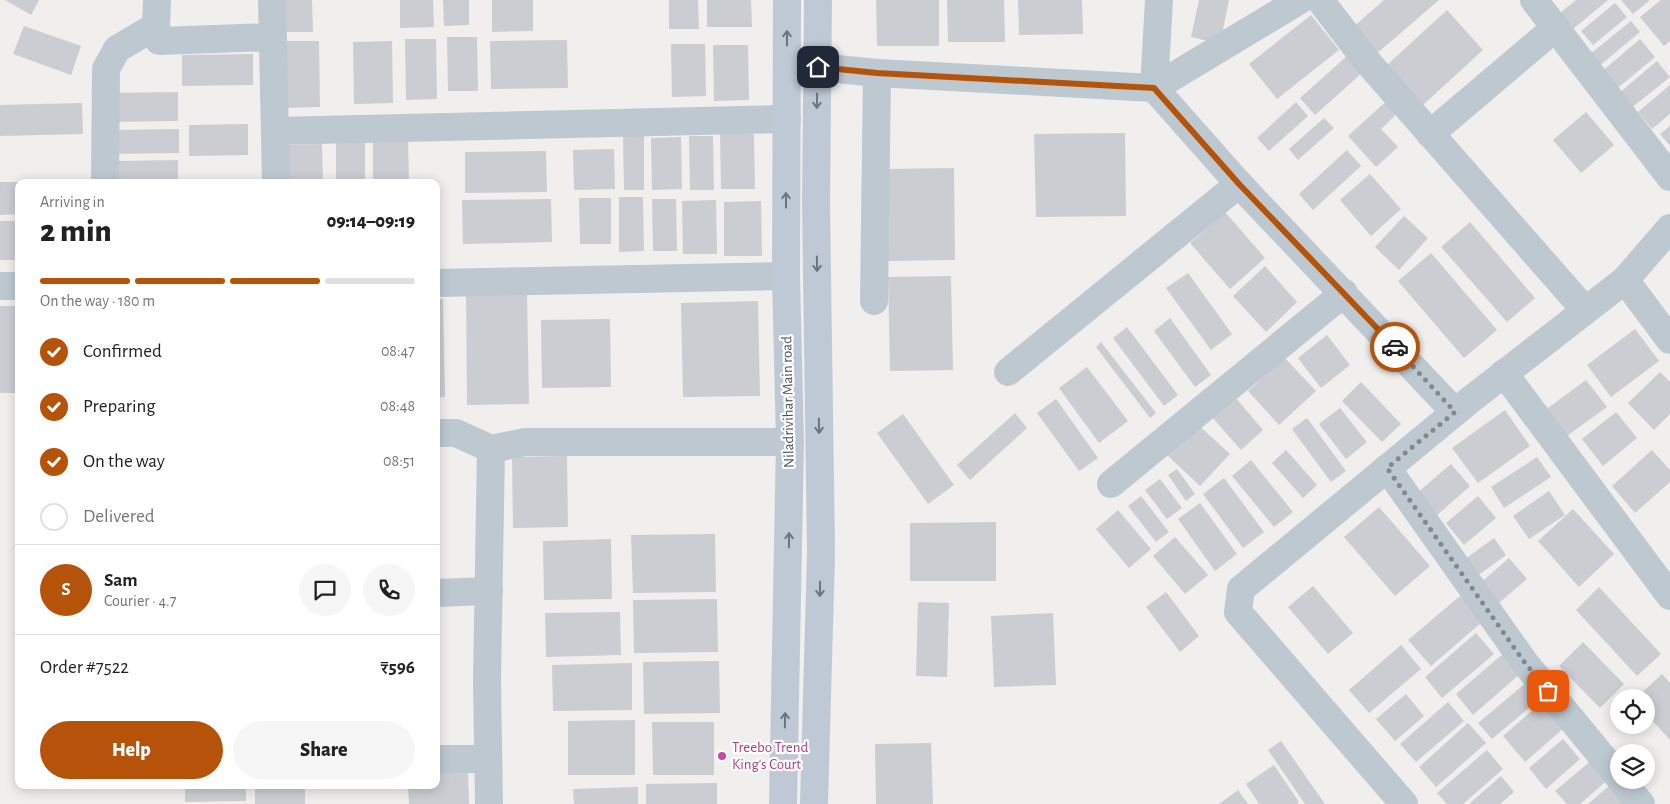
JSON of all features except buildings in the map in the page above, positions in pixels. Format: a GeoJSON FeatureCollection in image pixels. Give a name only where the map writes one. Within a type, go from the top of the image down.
{"type":"FeatureCollection","features":[{"type":"Feature","properties":{"kind":"street"},"geometry":{"type":"LineString","coordinates":[[272,0],[276,179]]}},
{"type":"Feature","properties":{"kind":"street","name":"Niladrivihar Main road"},"geometry":{"type":"LineString","coordinates":[[783,804],[790,442],[786,276],[786,0]]}},
{"type":"Feature","properties":{"kind":"street"},"geometry":{"type":"LineString","coordinates":[[814,804],[821,553],[816,202],[818,0]]}},
{"type":"Feature","properties":{"kind":"street"},"geometry":{"type":"LineString","coordinates":[[1159,0],[1154,88],[1239,184],[1455,412]]}},
{"type":"Feature","properties":{"kind":"street"},"geometry":{"type":"LineString","coordinates":[[818,67],[877,73],[1154,88],[1300,0]]}},
{"type":"Feature","properties":{"kind":"street"},"geometry":{"type":"LineString","coordinates":[[1320,0],[1365,59],[1585,310]]}},
{"type":"Feature","properties":{"kind":"street"},"geometry":{"type":"LineString","coordinates":[[1534,0],[1670,177]]}},
{"type":"Feature","properties":{"kind":"street"},"geometry":{"type":"LineString","coordinates":[[157,13],[159,40],[273,37]]}},
{"type":"Feature","properties":{"kind":"street"},"geometry":{"type":"LineString","coordinates":[[105,179],[106,69],[117,49],[157,13]]}},
{"type":"Feature","properties":{"kind":"street"},"geometry":{"type":"LineString","coordinates":[[1430,134],[1555,28]]}},
{"type":"Feature","properties":{"kind":"street"},"geometry":{"type":"LineString","coordinates":[[874,301],[877,73]]}},
{"type":"Feature","properties":{"kind":"street"},"geometry":{"type":"LineString","coordinates":[[275,131],[787,119]]}},
{"type":"Feature","properties":{"kind":"street"},"geometry":{"type":"LineString","coordinates":[[1008,372],[1239,184]]}},
{"type":"Feature","properties":{"kind":"street"},"geometry":{"type":"LineString","coordinates":[[1395,801],[1238,612],[1241,590],[1455,412],[1625,280],[1670,228]]}},
{"type":"Feature","properties":{"kind":"street"},"geometry":{"type":"LineString","coordinates":[[440,282],[786,276]]}},
{"type":"Feature","properties":{"kind":"street"},"geometry":{"type":"LineString","coordinates":[[1625,280],[1670,340]]}},
{"type":"Feature","properties":{"kind":"street"},"geometry":{"type":"LineString","coordinates":[[0,286],[15,286]]}},
{"type":"Feature","properties":{"kind":"street"},"geometry":{"type":"LineString","coordinates":[[1111,484],[1344,293]]}},
{"type":"Feature","properties":{"kind":"street"},"geometry":{"type":"LineString","coordinates":[[1504,373],[1670,596]]}},
{"type":"Feature","properties":{"kind":"street"},"geometry":{"type":"LineString","coordinates":[[440,433],[456,433],[491,449],[525,442],[790,442]]}},
{"type":"Feature","properties":{"kind":"street"},"geometry":{"type":"LineString","coordinates":[[489,804],[488,591],[491,449]]}},
{"type":"Feature","properties":{"kind":"street"},"geometry":{"type":"LineString","coordinates":[[1387,468],[1525,663],[1610,766]]}},
{"type":"Feature","properties":{"kind":"street"},"geometry":{"type":"LineString","coordinates":[[440,593],[488,591]]}},
{"type":"Feature","properties":{"kind":"street"},"geometry":{"type":"LineString","coordinates":[[440,759],[488,759]]}},
{"type":"Feature","properties":{"kind":"street"},"geometry":{"type":"LineString","coordinates":[[1628,789],[1641,804]]}},
{"type":"Feature","properties":{"kind":"way so far"},"geometry":{"type":"LineString","coordinates":[[1395,347],[1455,412],[1387,468],[1525,663],[1548,691]]}},
{"type":"Feature","properties":{"kind":"place","name":"Treebo Trend King's Court"},"geometry":{"type":"Point","coordinates":[722,756]}},
{"type":"Feature","properties":{"kind":"route"},"geometry":{"type":"LineString","coordinates":[[818,67],[877,73],[1154,88],[1239,184],[1395,347]]}}]}
